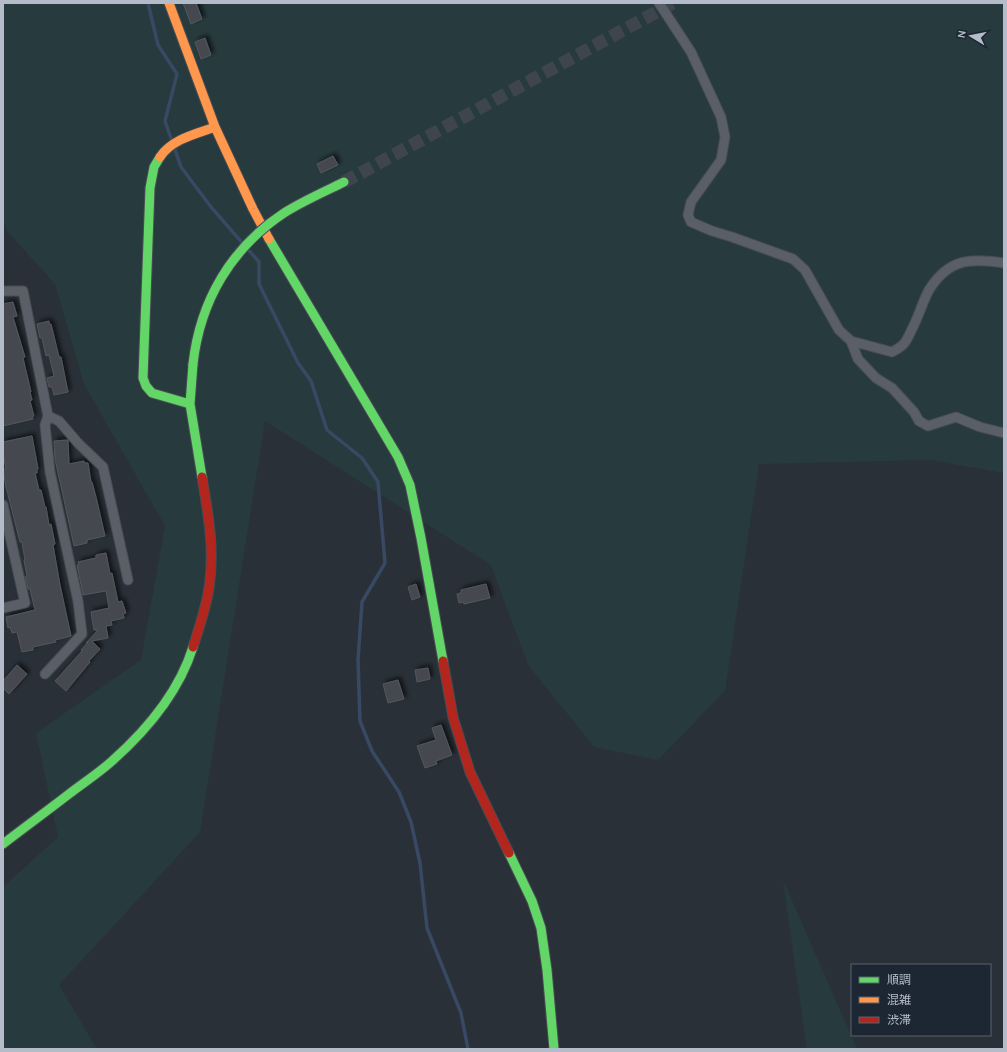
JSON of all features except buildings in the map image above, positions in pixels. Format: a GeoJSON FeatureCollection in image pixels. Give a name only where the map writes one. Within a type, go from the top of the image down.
{"type":"FeatureCollection","features":[{"type":"Feature","properties":{"kind":"street"},"geometry":{"type":"LineString","coordinates":[[169,3],[215,127],[253,209],[272,245],[398,457],[410,485],[453,717],[470,772],[532,901],[541,928],[547,970],[554,1049]]}},
{"type":"Feature","properties":{"kind":"street"},"geometry":{"type":"LineString","coordinates":[[659,3],[691,52],[721,117],[725,137],[721,160],[691,202],[688,215],[691,222],[712,231],[792,259],[805,270],[839,330],[851,341],[858,359],[876,378],[892,388],[914,412],[919,421],[928,426],[956,417],[980,427],[1004,433]]}},
{"type":"Feature","properties":{"kind":"street"},"geometry":{"type":"LineString","coordinates":[[190,404],[152,393],[146,386],[143,378],[150,188],[153,171],[157,160],[170,145],[215,127]]}},
{"type":"Feature","properties":{"kind":"street"},"geometry":{"type":"LineString","coordinates":[[3,844],[112,761],[157,714],[188,662],[204,611],[209,587],[211,558],[210,523],[190,404],[196,340],[201,321],[220,279],[247,243],[285,213],[344,182]]}},
{"type":"Feature","properties":{"kind":"street"},"geometry":{"type":"LineString","coordinates":[[851,341],[892,352],[904,345],[916,322],[929,291],[941,275],[952,266],[969,260],[1004,263]]}},
{"type":"Feature","properties":{"kind":"street"},"geometry":{"type":"LineString","coordinates":[[3,291],[23,291],[48,416],[45,425],[50,472],[78,601],[82,634],[45,674]]}},
{"type":"Feature","properties":{"kind":"street"},"geometry":{"type":"LineString","coordinates":[[48,416],[59,421],[78,443],[103,467],[128,580]]}},
{"type":"Feature","properties":{"kind":"street"},"geometry":{"type":"LineString","coordinates":[[3,505],[25,603],[3,608]]}},
{"type":"Feature","properties":{"kind":"green space"},"geometry":{"type":"Polygon","coordinates":[[[3,3],[1004,3],[1004,473],[930,460],[759,464],[725,691],[658,760],[594,747],[528,665],[491,565],[265,421],[200,832],[59,985],[97,1049],[3,1049],[3,887],[58,837],[36,733],[141,660],[165,526],[84,384],[55,284],[7,231],[3,220],[3,3]]]}},
{"type":"Feature","properties":{"kind":"green space"},"geometry":{"type":"Polygon","coordinates":[[[783,880],[857,1049],[807,1049],[783,880]]]}},
{"type":"Feature","properties":{"kind":"waterway"},"geometry":{"type":"LineString","coordinates":[[148,3],[158,45],[177,74],[165,121],[181,167],[211,207],[259,262],[259,284],[298,363],[311,381],[327,430],[362,458],[378,482],[385,563],[362,602],[358,660],[360,721],[372,751],[399,792],[411,822],[420,863],[427,928],[461,1013],[468,1049]]}},
{"type":"Feature","properties":{"kind":"tunnel"},"geometry":{"type":"LineString","coordinates":[[344,182],[673,3]]}},
{"type":"Feature","properties":{"kind":"traffic: fast"},"geometry":{"type":"LineString","coordinates":[[160,157],[154,167],[150,188],[143,378],[146,386],[152,393],[190,404]]}},
{"type":"Feature","properties":{"kind":"traffic: fast"},"geometry":{"type":"LineString","coordinates":[[193,364],[197,341],[211,298],[221,278],[248,242],[284,213],[344,182]]}},
{"type":"Feature","properties":{"kind":"traffic: fast"},"geometry":{"type":"LineString","coordinates":[[269,239],[398,457],[410,485],[443,661]]}},
{"type":"Feature","properties":{"kind":"traffic: fast"},"geometry":{"type":"LineString","coordinates":[[193,364],[190,404],[202,477]]}},
{"type":"Feature","properties":{"kind":"traffic: fast"},"geometry":{"type":"LineString","coordinates":[[3,844],[102,770],[125,749],[149,723],[170,695],[187,664],[193,647]]}},
{"type":"Feature","properties":{"kind":"traffic: fast"},"geometry":{"type":"LineString","coordinates":[[509,853],[532,901],[541,928],[547,970],[554,1049]]}},
{"type":"Feature","properties":{"kind":"traffic: slow"},"geometry":{"type":"LineString","coordinates":[[169,3],[215,127],[253,209],[269,239]]}},
{"type":"Feature","properties":{"kind":"traffic: slow"},"geometry":{"type":"LineString","coordinates":[[160,157],[178,141],[215,127]]}},
{"type":"Feature","properties":{"kind":"traffic: jam"},"geometry":{"type":"LineString","coordinates":[[193,647],[206,603],[211,574],[210,532],[202,477]]}},
{"type":"Feature","properties":{"kind":"traffic: jam"},"geometry":{"type":"LineString","coordinates":[[443,661],[453,717],[470,772],[509,853]]}}]}
